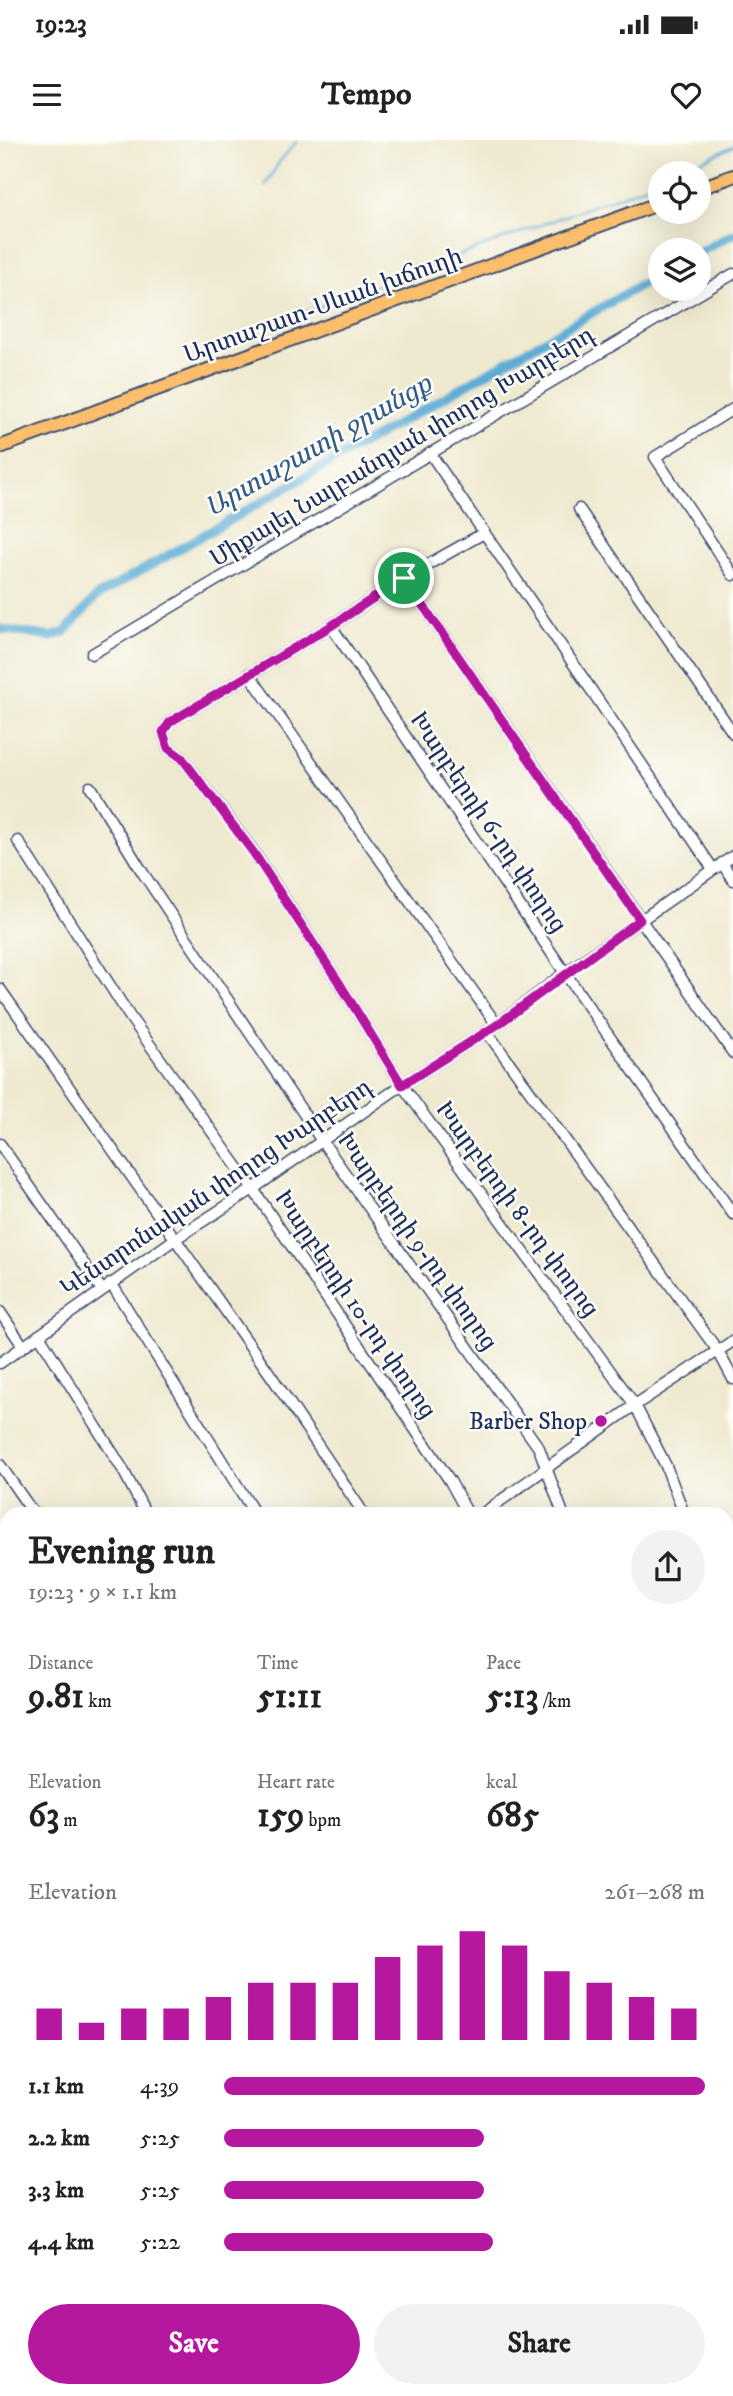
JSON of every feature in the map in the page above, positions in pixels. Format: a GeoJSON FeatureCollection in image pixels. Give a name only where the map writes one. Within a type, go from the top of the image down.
{"type":"FeatureCollection","features":[{"type":"Feature","properties":{"kind":"main road"},"geometry":{"type":"LineString","coordinates":[[711,184],[733,176]]}},
{"type":"Feature","properties":{"kind":"main road","name":"Արտաշատ-Սևան խճուղի"},"geometry":{"type":"LineString","coordinates":[[0,447],[648,207]]}},
{"type":"Feature","properties":{"kind":"street","name":"Միքայել Նալբանդյան փողոց Խարբերդ"},"geometry":{"type":"LineString","coordinates":[[92,654],[733,274]]}},
{"type":"Feature","properties":{"kind":"street"},"geometry":{"type":"LineString","coordinates":[[733,409],[655,457],[733,575]]}},
{"type":"Feature","properties":{"kind":"street"},"geometry":{"type":"LineString","coordinates":[[430,453],[713,869]]}},
{"type":"Feature","properties":{"kind":"street"},"geometry":{"type":"LineString","coordinates":[[579,509],[733,733]]}},
{"type":"Feature","properties":{"kind":"street","name":"Խարբերդի 8-րդ փողոց"},"geometry":{"type":"LineString","coordinates":[[484,533],[404,578],[331,626],[170,722],[163,732],[168,748],[182,758],[253,852],[340,984],[402,1085],[635,1405],[666,1466],[681,1507]]}},
{"type":"Feature","properties":{"kind":"street"},"geometry":{"type":"LineString","coordinates":[[404,578],[733,1053]]}},
{"type":"Feature","properties":{"kind":"street","name":"Խարբերդի 6-րդ փողոց"},"geometry":{"type":"LineString","coordinates":[[331,626],[565,973],[733,1214]]}},
{"type":"Feature","properties":{"kind":"street"},"geometry":{"type":"LineString","coordinates":[[249,674],[497,1025]]}},
{"type":"Feature","properties":{"kind":"street","name":"Խարբերդի 9-րդ փողոց"},"geometry":{"type":"LineString","coordinates":[[90,787],[143,873],[322,1141],[539,1448],[561,1507]]}},
{"type":"Feature","properties":{"kind":"street","name":"Խարբերդի 10-րդ փողոց"},"geometry":{"type":"LineString","coordinates":[[18,841],[130,1017],[253,1189],[450,1481],[464,1507]]}},
{"type":"Feature","properties":{"kind":"street","name":"Կենտրոնական փողոց Խարբերդ"},"geometry":{"type":"LineString","coordinates":[[0,1363],[175,1239],[253,1189],[402,1085],[497,1025],[565,973],[733,856]]}},
{"type":"Feature","properties":{"kind":"street"},"geometry":{"type":"LineString","coordinates":[[722,863],[733,880]]}},
{"type":"Feature","properties":{"kind":"street"},"geometry":{"type":"LineString","coordinates":[[0,989],[272,1377],[359,1507]]}},
{"type":"Feature","properties":{"kind":"street"},"geometry":{"type":"LineString","coordinates":[[486,1032],[718,1351],[733,1379]]}},
{"type":"Feature","properties":{"kind":"street"},"geometry":{"type":"LineString","coordinates":[[0,1144],[107,1286],[250,1507]]}},
{"type":"Feature","properties":{"kind":"street"},"geometry":{"type":"LineString","coordinates":[[0,1312],[23,1346]]}},
{"type":"Feature","properties":{"kind":"street"},"geometry":{"type":"LineString","coordinates":[[39,1335],[122,1468],[142,1507]]}},
{"type":"Feature","properties":{"kind":"street"},"geometry":{"type":"LineString","coordinates":[[492,1507],[635,1405],[733,1341]]}},
{"type":"Feature","properties":{"kind":"street"},"geometry":{"type":"LineString","coordinates":[[0,1465],[29,1507]]}},
{"type":"Feature","properties":{"kind":"waterway"},"geometry":{"type":"LineString","coordinates":[[265,186],[280,161],[298,140]]}},
{"type":"Feature","properties":{"kind":"waterway"},"geometry":{"type":"LineString","coordinates":[[701,161],[733,146]]}},
{"type":"Feature","properties":{"kind":"waterway"},"geometry":{"type":"LineString","coordinates":[[283,320],[648,185]]}},
{"type":"Feature","properties":{"kind":"waterway","name":"Արտաշատի ջրանցք"},"geometry":{"type":"LineString","coordinates":[[711,246],[733,234]]}},
{"type":"Feature","properties":{"kind":"waterway","name":"Արտաշատի ջրանցք"},"geometry":{"type":"LineString","coordinates":[[0,629],[51,637],[65,632],[97,596],[648,281]]}},
{"type":"Feature","properties":{"kind":"place","name":"Barber Shop"},"geometry":{"type":"Point","coordinates":[601,1421]}},
{"type":"Feature","properties":{"kind":"route"},"geometry":{"type":"LineString","coordinates":[[404,578],[640,920],[497,1025],[402,1085],[340,984],[253,852],[182,758],[168,748],[163,732],[170,722],[331,626],[404,578]]}}]}
